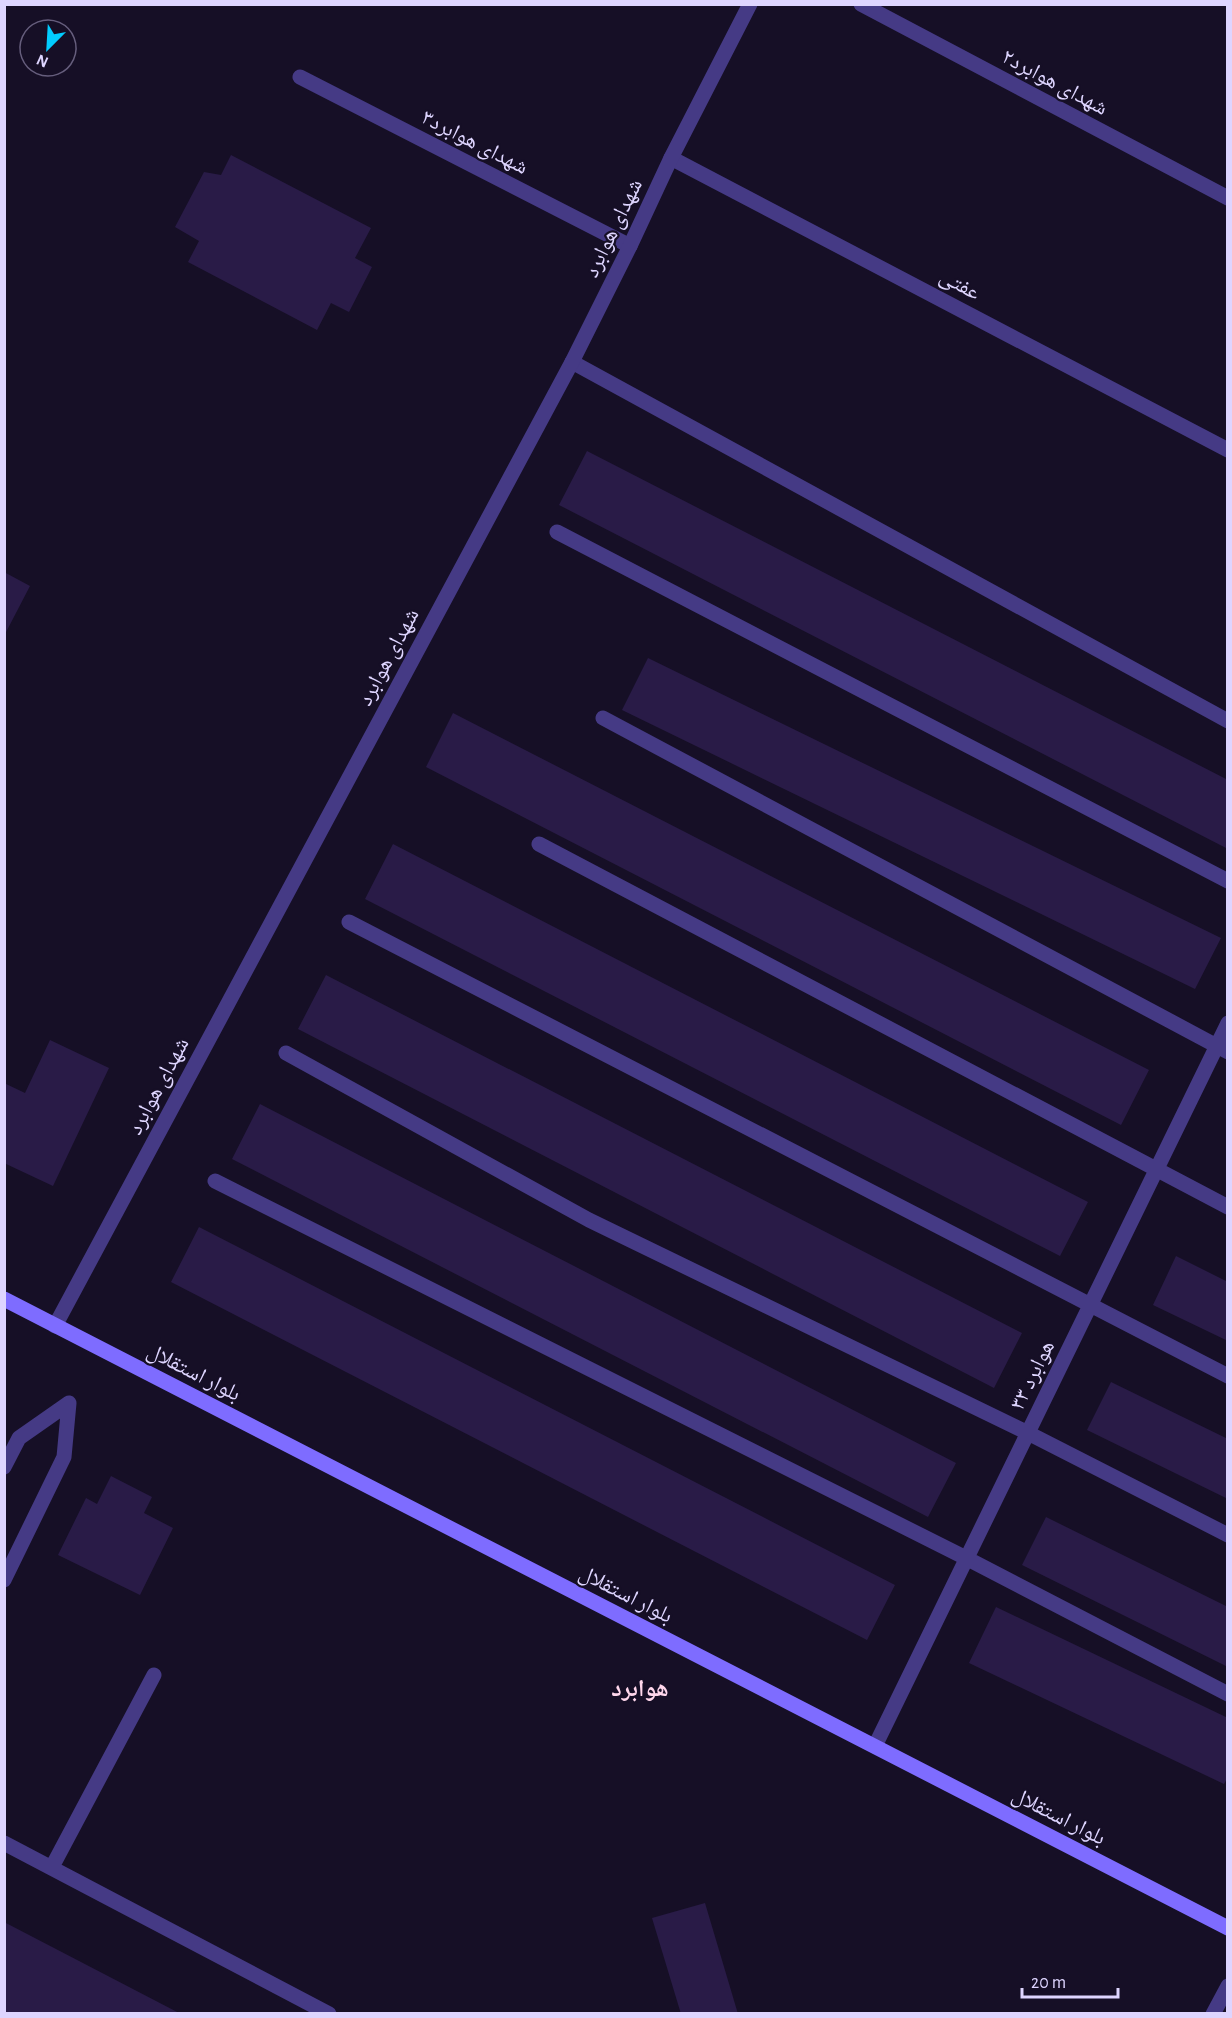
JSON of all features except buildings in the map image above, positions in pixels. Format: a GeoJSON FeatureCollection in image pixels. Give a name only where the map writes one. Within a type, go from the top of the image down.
{"type":"FeatureCollection","features":[{"type":"Feature","properties":{"kind":"main road","name":"بلوار استقلال"},"geometry":{"type":"LineString","coordinates":[[4,1299],[1227,1928]]}},
{"type":"Feature","properties":{"kind":"street","name":"شهدای هوابرد"},"geometry":{"type":"LineString","coordinates":[[55,1326],[572,362],[671,158],[750,4]]}},
{"type":"Feature","properties":{"kind":"street","name":"شهدای هوابرد۲"},"geometry":{"type":"LineString","coordinates":[[861,4],[1227,198]]}},
{"type":"Feature","properties":{"kind":"street","name":"۳شهدای هوابرد"},"geometry":{"type":"LineString","coordinates":[[300,77],[630,246]]}},
{"type":"Feature","properties":{"kind":"street","name":"عفتی"},"geometry":{"type":"LineString","coordinates":[[671,158],[1227,450]]}},
{"type":"Feature","properties":{"kind":"street"},"geometry":{"type":"LineString","coordinates":[[572,362],[1227,721]]}},
{"type":"Feature","properties":{"kind":"street"},"geometry":{"type":"LineString","coordinates":[[557,532],[1227,881]]}},
{"type":"Feature","properties":{"kind":"street"},"geometry":{"type":"LineString","coordinates":[[603,718],[1222,1049]]}},
{"type":"Feature","properties":{"kind":"street"},"geometry":{"type":"LineString","coordinates":[[539,844],[1227,1207]]}},
{"type":"Feature","properties":{"kind":"street"},"geometry":{"type":"LineString","coordinates":[[349,922],[1227,1376]]}},
{"type":"Feature","properties":{"kind":"street","name":"۳۳ هوابرد"},"geometry":{"type":"LineString","coordinates":[[874,1746],[1157,1171],[1222,1049],[1227,1023]]}},
{"type":"Feature","properties":{"kind":"street"},"geometry":{"type":"LineString","coordinates":[[286,1053],[589,1220],[1028,1433],[1227,1535]]}},
{"type":"Feature","properties":{"kind":"street"},"geometry":{"type":"LineString","coordinates":[[215,1181],[966,1558],[1227,1694]]}},
{"type":"Feature","properties":{"kind":"street"},"geometry":{"type":"LineString","coordinates":[[4,1467],[19,1438],[69,1403],[64,1457],[4,1580]]}},
{"type":"Feature","properties":{"kind":"street"},"geometry":{"type":"LineString","coordinates":[[52,1867],[154,1675]]}},
{"type":"Feature","properties":{"kind":"street"},"geometry":{"type":"LineString","coordinates":[[4,1843],[329,2013]]}},
{"type":"Feature","properties":{"kind":"street"},"geometry":{"type":"LineString","coordinates":[[1214,2013],[1227,1986]]}},
{"type":"Feature","properties":{"kind":"district","name":"هوابرد"},"geometry":{"type":"Point","coordinates":[640,1689]}}]}
